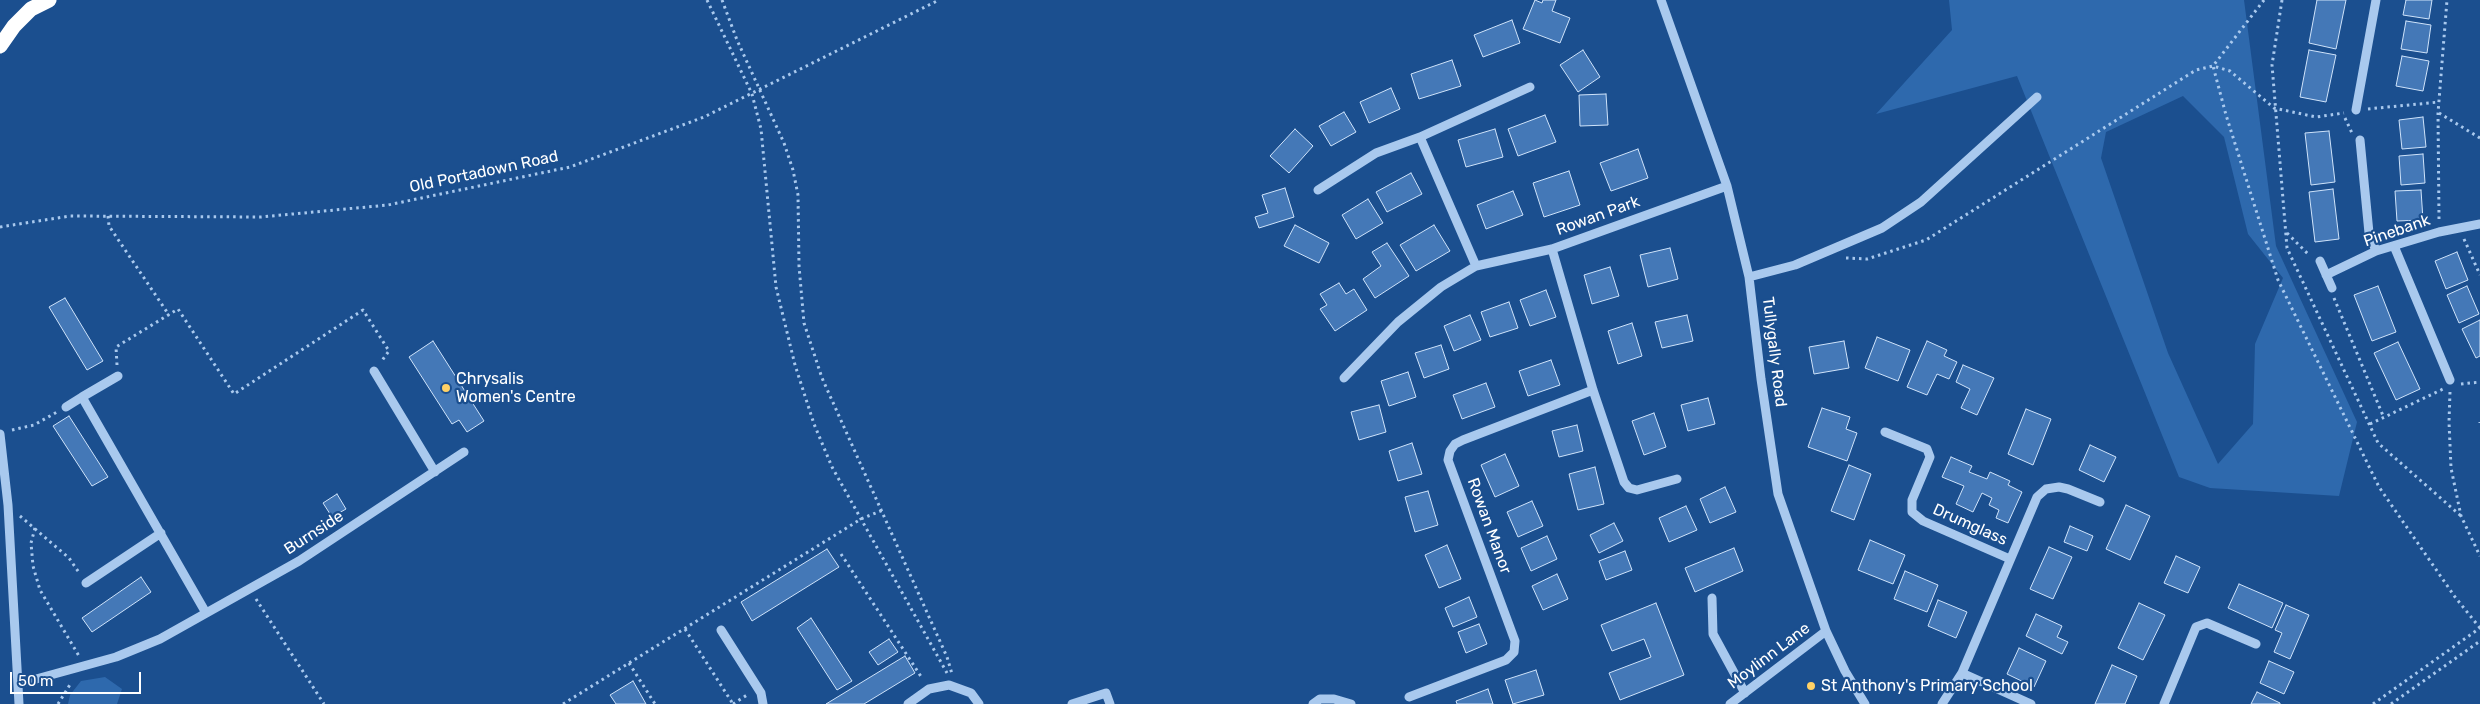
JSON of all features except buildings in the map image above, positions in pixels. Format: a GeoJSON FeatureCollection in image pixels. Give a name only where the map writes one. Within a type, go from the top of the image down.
{"type":"FeatureCollection","features":[{"type":"Feature","properties":{"kind":"highway"},"geometry":{"type":"LineString","coordinates":[[0,46],[14,26],[31,9],[49,0]]}},
{"type":"Feature","properties":{"kind":"street","name":"Tullygally Road"},"geometry":{"type":"LineString","coordinates":[[1661,0],[1727,186],[1749,277],[1761,379],[1778,494],[1826,631],[1844,671],[1865,704]]}},
{"type":"Feature","properties":{"kind":"street"},"geometry":{"type":"LineString","coordinates":[[2356,110],[2376,0]]}},
{"type":"Feature","properties":{"kind":"street"},"geometry":{"type":"LineString","coordinates":[[1318,190],[1376,153],[1420,136],[1530,87]]}},
{"type":"Feature","properties":{"kind":"street"},"geometry":{"type":"LineString","coordinates":[[1749,277],[1795,264],[1882,228],[1921,202],[2037,97]]}},
{"type":"Feature","properties":{"kind":"street"},"geometry":{"type":"LineString","coordinates":[[1420,136],[1476,266]]}},
{"type":"Feature","properties":{"kind":"street"},"geometry":{"type":"LineString","coordinates":[[2360,140],[2369,233],[2376,251]]}},
{"type":"Feature","properties":{"kind":"street","name":"Rowan Park"},"geometry":{"type":"LineString","coordinates":[[1344,378],[1398,322],[1441,287],[1476,266],[1552,249],[1727,186]]}},
{"type":"Feature","properties":{"kind":"street","name":"Pinebank"},"geometry":{"type":"LineString","coordinates":[[2326,275],[2376,251],[2459,226],[2480,224]]}},
{"type":"Feature","properties":{"kind":"street"},"geometry":{"type":"LineString","coordinates":[[2394,246],[2450,383]]}},
{"type":"Feature","properties":{"kind":"street"},"geometry":{"type":"LineString","coordinates":[[1552,249],[1593,390],[1624,482],[1630,488],[1636,490],[1677,478]]}},
{"type":"Feature","properties":{"kind":"street"},"geometry":{"type":"LineString","coordinates":[[2320,261],[2332,288]]}},
{"type":"Feature","properties":{"kind":"street"},"geometry":{"type":"LineString","coordinates":[[374,371],[435,472]]}},
{"type":"Feature","properties":{"kind":"street"},"geometry":{"type":"LineString","coordinates":[[66,407],[118,376]]}},
{"type":"Feature","properties":{"kind":"street","name":"Rowan Manor"},"geometry":{"type":"LineString","coordinates":[[1409,697],[1506,660],[1514,652],[1516,641],[1448,460],[1450,451],[1455,444],[1463,440],[1593,390]]}},
{"type":"Feature","properties":{"kind":"street"},"geometry":{"type":"LineString","coordinates":[[82,397],[206,613]]}},
{"type":"Feature","properties":{"kind":"street"},"geometry":{"type":"LineString","coordinates":[[4,432],[19,704]]}},
{"type":"Feature","properties":{"kind":"street","name":"Drumglass"},"geometry":{"type":"LineString","coordinates":[[1885,432],[1927,449],[1930,457],[1912,500],[1912,512],[1923,521],[2010,559]]}},
{"type":"Feature","properties":{"kind":"street","name":"Burnside"},"geometry":{"type":"LineString","coordinates":[[18,684],[116,657],[160,639],[299,561],[464,452]]}},
{"type":"Feature","properties":{"kind":"street","name":"Drumglass"},"geometry":{"type":"LineString","coordinates":[[1942,704],[1948,698],[1962,673],[2037,497],[2046,489],[2068,488],[2100,502]]}},
{"type":"Feature","properties":{"kind":"street"},"geometry":{"type":"LineString","coordinates":[[86,583],[161,533]]}},
{"type":"Feature","properties":{"kind":"street"},"geometry":{"type":"LineString","coordinates":[[1712,598],[1713,634],[1745,693]]}},
{"type":"Feature","properties":{"kind":"street"},"geometry":{"type":"LineString","coordinates":[[2164,704],[2196,627],[2208,623],[2256,644]]}},
{"type":"Feature","properties":{"kind":"street"},"geometry":{"type":"LineString","coordinates":[[722,630],[762,693],[763,704]]}},
{"type":"Feature","properties":{"kind":"street","name":"Moylinn Lane"},"geometry":{"type":"LineString","coordinates":[[1730,704],[1826,631]]}},
{"type":"Feature","properties":{"kind":"street"},"geometry":{"type":"LineString","coordinates":[[1962,673],[2031,704]]}},
{"type":"Feature","properties":{"kind":"street"},"geometry":{"type":"LineString","coordinates":[[908,704],[929,689],[949,685],[971,693],[979,704]]}},
{"type":"Feature","properties":{"kind":"street"},"geometry":{"type":"LineString","coordinates":[[1072,704],[1106,693],[1110,704]]}},
{"type":"Feature","properties":{"kind":"street"},"geometry":{"type":"LineString","coordinates":[[1313,704],[1320,699],[1334,699],[1351,704]]}},
{"type":"Feature","properties":{"kind":"path"},"geometry":{"type":"LineString","coordinates":[[707,0],[752,94],[761,129],[766,165],[776,286],[795,365],[814,424],[832,468],[955,686]]}},
{"type":"Feature","properties":{"kind":"path"},"geometry":{"type":"LineString","coordinates":[[722,0],[737,40],[784,143],[798,195],[799,266],[804,322],[822,378],[883,510],[947,657],[955,686]]}},
{"type":"Feature","properties":{"kind":"path","name":"Old Portadown Road"},"geometry":{"type":"LineString","coordinates":[[0,227],[70,216],[261,217],[388,205],[570,167],[704,117],[939,0]]}},
{"type":"Feature","properties":{"kind":"path"},"geometry":{"type":"LineString","coordinates":[[2214,66],[2264,0]]}},
{"type":"Feature","properties":{"kind":"path"},"geometry":{"type":"LineString","coordinates":[[2440,232],[2438,113],[2447,0]]}},
{"type":"Feature","properties":{"kind":"path"},"geometry":{"type":"LineString","coordinates":[[2214,66],[2232,133],[2282,289],[2379,488],[2455,597],[2480,628],[2373,704]]}},
{"type":"Feature","properties":{"kind":"path"},"geometry":{"type":"LineString","coordinates":[[1840,258],[1867,258],[1926,240],[2196,70],[2214,66],[2230,71],[2274,108],[2316,117],[2356,110],[2411,107],[2439,102]]}},
{"type":"Feature","properties":{"kind":"path"},"geometry":{"type":"LineString","coordinates":[[2343,113],[2351,132],[2360,140]]}},
{"type":"Feature","properties":{"kind":"path"},"geometry":{"type":"LineString","coordinates":[[2438,113],[2480,138]]}},
{"type":"Feature","properties":{"kind":"path"},"geometry":{"type":"LineString","coordinates":[[108,216],[109,226],[169,315]]}},
{"type":"Feature","properties":{"kind":"path"},"geometry":{"type":"LineString","coordinates":[[2459,226],[2480,276]]}},
{"type":"Feature","properties":{"kind":"path"},"geometry":{"type":"LineString","coordinates":[[2287,233],[2309,255],[2320,261]]}},
{"type":"Feature","properties":{"kind":"path"},"geometry":{"type":"LineString","coordinates":[[2332,288],[2384,418]]}},
{"type":"Feature","properties":{"kind":"path"},"geometry":{"type":"LineString","coordinates":[[118,376],[116,347],[178,309],[234,394],[363,310],[389,351],[374,371]]}},
{"type":"Feature","properties":{"kind":"path"},"geometry":{"type":"LineString","coordinates":[[2370,424],[2450,383],[2480,382]]}},
{"type":"Feature","properties":{"kind":"path"},"geometry":{"type":"LineString","coordinates":[[2450,383],[2451,468],[2461,516],[2480,556]]}},
{"type":"Feature","properties":{"kind":"path"},"geometry":{"type":"LineString","coordinates":[[4,432],[34,425],[66,407]]}},
{"type":"Feature","properties":{"kind":"path"},"geometry":{"type":"LineString","coordinates":[[8,505],[69,558],[86,583]]}},
{"type":"Feature","properties":{"kind":"path"},"geometry":{"type":"LineString","coordinates":[[563,704],[861,519],[883,510]]}},
{"type":"Feature","properties":{"kind":"path"},"geometry":{"type":"LineString","coordinates":[[35,528],[31,543],[33,566],[40,590],[85,666]]}},
{"type":"Feature","properties":{"kind":"path"},"geometry":{"type":"LineString","coordinates":[[841,554],[929,689]]}},
{"type":"Feature","properties":{"kind":"path"},"geometry":{"type":"LineString","coordinates":[[258,602],[324,704]]}},
{"type":"Feature","properties":{"kind":"path"},"geometry":{"type":"LineString","coordinates":[[685,629],[733,704]]}},
{"type":"Feature","properties":{"kind":"path"},"geometry":{"type":"LineString","coordinates":[[2391,704],[2480,642]]}},
{"type":"Feature","properties":{"kind":"path"},"geometry":{"type":"LineString","coordinates":[[629,663],[655,704]]}},
{"type":"Feature","properties":{"kind":"path"},"geometry":{"type":"LineString","coordinates":[[58,704],[71,683],[70,671]]}},
{"type":"Feature","properties":{"kind":"shaded area"},"geometry":{"type":"Polygon","coordinates":[[[1949,0],[2244,0],[2276,246],[2357,422],[2339,496],[2210,488],[2179,477],[2017,76],[1876,114],[1952,30],[1949,0]],[[2183,96],[2106,132],[2101,158],[2168,353],[2218,464],[2253,424],[2255,344],[2283,278],[2248,234],[2224,137],[2183,96]]]}},
{"type":"Feature","properties":{"kind":"shaded area"},"geometry":{"type":"Polygon","coordinates":[[[105,677],[122,689],[117,704],[68,704],[70,695],[81,681],[105,677]]]}},
{"type":"Feature","properties":{"kind":"place","name":"Chrysalis Women's Centre"},"geometry":{"type":"Point","coordinates":[446,388]}},
{"type":"Feature","properties":{"kind":"place","name":"St Anthony's Primary School"},"geometry":{"type":"Point","coordinates":[1811,686]}}]}
